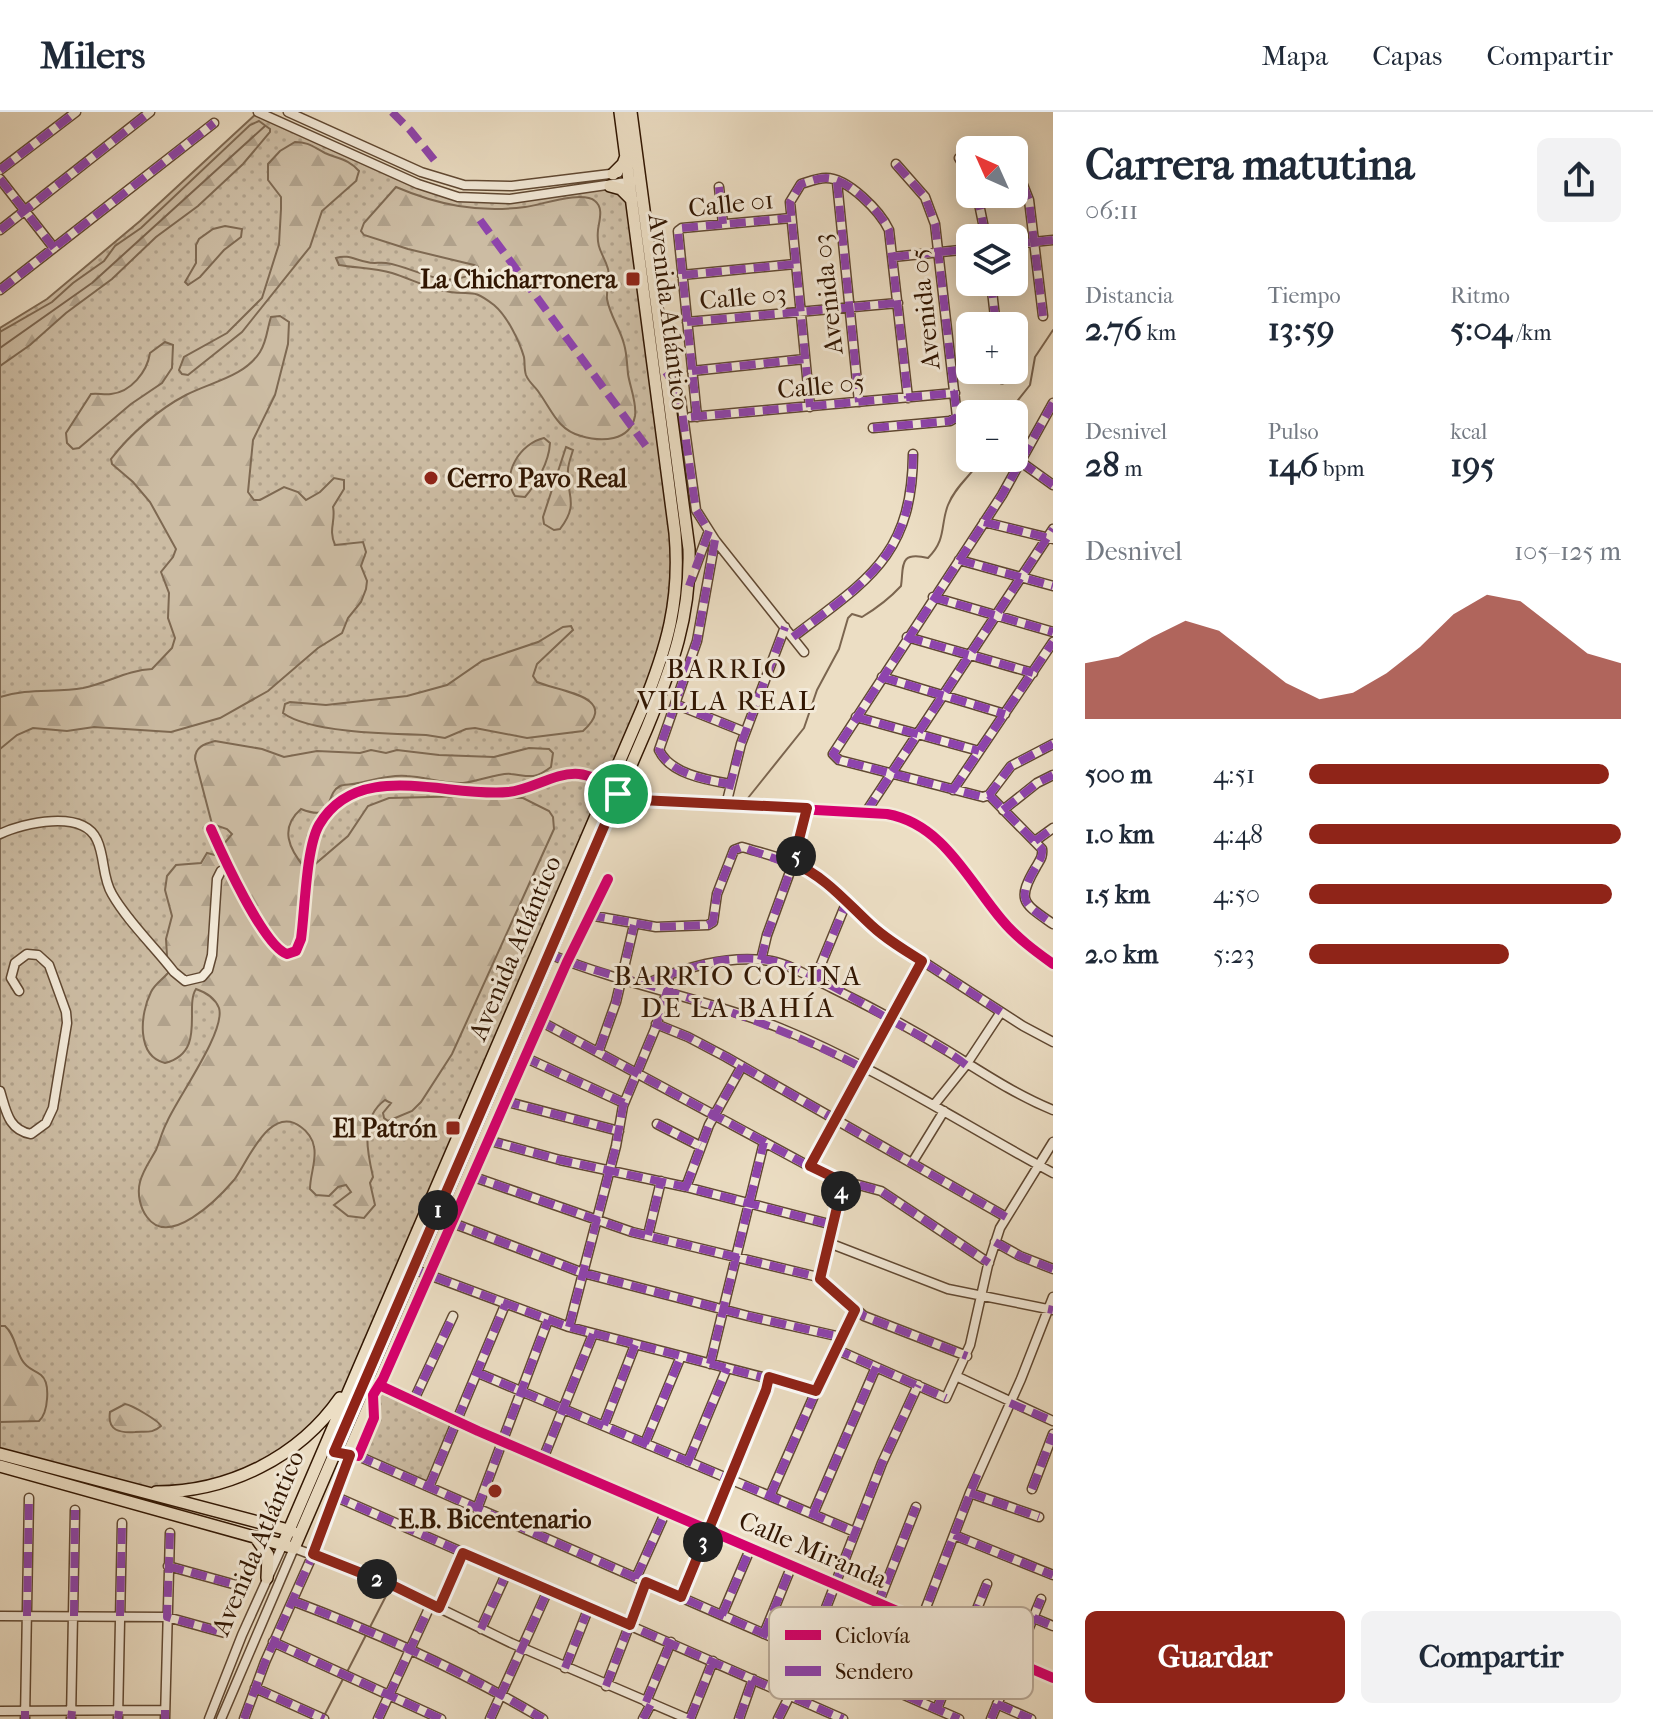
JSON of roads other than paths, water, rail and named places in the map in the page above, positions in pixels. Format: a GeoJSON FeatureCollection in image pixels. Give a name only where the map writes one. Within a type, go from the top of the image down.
{"type":"FeatureCollection","features":[{"type":"Feature","properties":{"kind":"main road","name":"Avenida Atlántico"},"geometry":{"type":"LineString","coordinates":[[294,1532],[334,1452],[549,954],[613,790],[672,625],[678,577],[675,533],[632,200],[634,176],[626,155],[620,112]]}},
{"type":"Feature","properties":{"kind":"main road","name":"Avenida Atlántico"},"geometry":{"type":"LineString","coordinates":[[294,1532],[354,1377],[613,790],[673,663],[682,633],[689,586],[689,549],[666,372],[634,176],[631,112]]}},
{"type":"Feature","properties":{"kind":"main road"},"geometry":{"type":"LineString","coordinates":[[626,155],[611,180],[632,200]]}},
{"type":"Feature","properties":{"kind":"main road"},"geometry":{"type":"LineString","coordinates":[[141,1492],[210,1486],[239,1477],[272,1461],[319,1424],[354,1377]]}},
{"type":"Feature","properties":{"kind":"main road"},"geometry":{"type":"LineString","coordinates":[[0,1454],[294,1532],[288,1546],[0,1466]]}},
{"type":"Feature","properties":{"kind":"main road"},"geometry":{"type":"LineString","coordinates":[[253,1536],[268,1555],[267,1578]]}},
{"type":"Feature","properties":{"kind":"street"},"geometry":{"type":"LineString","coordinates":[[0,170],[76,112]]}},
{"type":"Feature","properties":{"kind":"street"},"geometry":{"type":"LineString","coordinates":[[0,230],[150,112]]}},
{"type":"Feature","properties":{"kind":"street"},"geometry":{"type":"LineString","coordinates":[[258,112],[407,179],[458,197],[510,199],[634,176]]}},
{"type":"Feature","properties":{"kind":"street"},"geometry":{"type":"LineString","coordinates":[[288,112],[421,172],[464,185],[512,186],[611,180]]}},
{"type":"Feature","properties":{"kind":"street"},"geometry":{"type":"LineString","coordinates":[[0,290],[214,123]]}},
{"type":"Feature","properties":{"kind":"street","name":"Avenida 05"},"geometry":{"type":"LineString","coordinates":[[873,428],[950,421],[957,414],[933,217],[925,197],[896,164]]}},
{"type":"Feature","properties":{"kind":"street"},"geometry":{"type":"LineString","coordinates":[[810,407],[790,202],[801,184],[825,178],[863,197],[880,214],[889,230],[908,398]]}},
{"type":"Feature","properties":{"kind":"street"},"geometry":{"type":"LineString","coordinates":[[0,179],[54,248]]}},
{"type":"Feature","properties":{"kind":"street","name":"Avenida 03"},"geometry":{"type":"LineString","coordinates":[[837,182],[859,402]]}},
{"type":"Feature","properties":{"kind":"street"},"geometry":{"type":"LineString","coordinates":[[719,187],[723,224]]}},
{"type":"Feature","properties":{"kind":"street"},"geometry":{"type":"LineString","coordinates":[[1028,196],[1043,316]]}},
{"type":"Feature","properties":{"kind":"street","name":"Calle 01"},"geometry":{"type":"LineString","coordinates":[[682,275],[678,233],[682,228],[791,218]]}},
{"type":"Feature","properties":{"kind":"street"},"geometry":{"type":"LineString","coordinates":[[1028,243],[1053,240]]}},
{"type":"Feature","properties":{"kind":"street"},"geometry":{"type":"LineString","coordinates":[[893,257],[956,250]]}},
{"type":"Feature","properties":{"kind":"street"},"geometry":{"type":"LineString","coordinates":[[681,400],[695,399],[682,275],[795,264]]}},
{"type":"Feature","properties":{"kind":"street","name":"Calle 03"},"geometry":{"type":"LineString","coordinates":[[687,322],[898,303]]}},
{"type":"Feature","properties":{"kind":"street"},"geometry":{"type":"LineString","coordinates":[[692,371],[805,359]]}},
{"type":"Feature","properties":{"kind":"street"},"geometry":{"type":"LineString","coordinates":[[666,372],[676,385],[681,400],[696,510],[715,540],[804,652]]}},
{"type":"Feature","properties":{"kind":"street","name":"Calle 05"},"geometry":{"type":"LineString","coordinates":[[695,399],[694,417],[955,393]]}},
{"type":"Feature","properties":{"kind":"street"},"geometry":{"type":"LineString","coordinates":[[1028,451],[1050,417],[1053,403]]}},
{"type":"Feature","properties":{"kind":"street"},"geometry":{"type":"LineString","coordinates":[[793,637],[860,586],[888,553],[910,499],[913,454]]}},
{"type":"Feature","properties":{"kind":"street"},"geometry":{"type":"LineString","coordinates":[[1028,467],[1053,485]]}},
{"type":"Feature","properties":{"kind":"street"},"geometry":{"type":"LineString","coordinates":[[1015,472],[856,717],[834,757],[979,797],[989,795],[1008,768],[1053,744]]}},
{"type":"Feature","properties":{"kind":"street"},"geometry":{"type":"LineString","coordinates":[[984,522],[1050,539]]}},
{"type":"Feature","properties":{"kind":"street"},"geometry":{"type":"LineString","coordinates":[[866,812],[995,616],[1050,539],[1053,529]]}},
{"type":"Feature","properties":{"kind":"street"},"geometry":{"type":"LineString","coordinates":[[689,586],[709,531]]}},
{"type":"Feature","properties":{"kind":"street"},"geometry":{"type":"LineString","coordinates":[[715,540],[697,641],[659,747],[660,754],[692,775],[730,784]]}},
{"type":"Feature","properties":{"kind":"street"},"geometry":{"type":"LineString","coordinates":[[959,560],[1053,586]]}},
{"type":"Feature","properties":{"kind":"street"},"geometry":{"type":"LineString","coordinates":[[933,597],[1053,632]]}},
{"type":"Feature","properties":{"kind":"street"},"geometry":{"type":"LineString","coordinates":[[726,805],[745,732],[785,627]]}},
{"type":"Feature","properties":{"kind":"street"},"geometry":{"type":"LineString","coordinates":[[907,637],[1033,673]]}},
{"type":"Feature","properties":{"kind":"street"},"geometry":{"type":"LineString","coordinates":[[953,790],[1053,642]]}},
{"type":"Feature","properties":{"kind":"street"},"geometry":{"type":"LineString","coordinates":[[882,677],[1005,714]]}},
{"type":"Feature","properties":{"kind":"street"},"geometry":{"type":"LineString","coordinates":[[675,704],[745,732]]}},
{"type":"Feature","properties":{"kind":"street"},"geometry":{"type":"LineString","coordinates":[[856,717],[979,751]]}},
{"type":"Feature","properties":{"kind":"street"},"geometry":{"type":"LineString","coordinates":[[211,829],[228,867],[271,942],[280,952],[291,954],[301,939],[309,859],[317,828],[333,808],[356,792],[371,787],[509,792],[574,774],[590,777],[640,800],[866,812],[903,818],[930,832],[948,850],[1004,922],[1028,946],[1053,964]]}},
{"type":"Feature","properties":{"kind":"street"},"geometry":{"type":"LineString","coordinates":[[1003,810],[1037,783],[1053,775]]}},
{"type":"Feature","properties":{"kind":"street"},"geometry":{"type":"LineString","coordinates":[[989,795],[1043,852],[1023,888],[1031,908],[1053,924]]}},
{"type":"Feature","properties":{"kind":"street"},"geometry":{"type":"LineString","coordinates":[[761,960],[793,863],[807,808]]}},
{"type":"Feature","properties":{"kind":"street"},"geometry":{"type":"LineString","coordinates":[[0,834],[41,823],[73,823],[89,829],[98,841],[105,877],[112,893],[174,972],[185,981],[202,977],[210,965],[217,879],[221,871],[228,867]]}},
{"type":"Feature","properties":{"kind":"street"},"geometry":{"type":"LineString","coordinates":[[1035,841],[1053,828]]}},
{"type":"Feature","properties":{"kind":"street"},"geometry":{"type":"LineString","coordinates":[[589,915],[656,927],[711,924],[721,883],[734,850],[739,846],[807,870],[847,901],[871,925],[922,961],[1053,1042]]}},
{"type":"Feature","properties":{"kind":"street"},"geometry":{"type":"LineString","coordinates":[[244,1719],[334,1496],[374,1418],[373,1399],[427,1274],[567,962],[608,879]]}},
{"type":"Feature","properties":{"kind":"street"},"geometry":{"type":"LineString","coordinates":[[815,979],[847,901]]}},
{"type":"Feature","properties":{"kind":"street"},"geometry":{"type":"LineString","coordinates":[[599,1050],[634,925]]}},
{"type":"Feature","properties":{"kind":"street"},"geometry":{"type":"LineString","coordinates":[[0,1091],[8,1117],[18,1129],[31,1134],[46,1123],[54,1101],[66,1033],[66,1012],[49,965],[38,955],[27,954],[15,963],[11,978],[19,991]]}},
{"type":"Feature","properties":{"kind":"street"},"geometry":{"type":"LineString","coordinates":[[549,954],[776,1027],[934,1105],[1053,1173]]}},
{"type":"Feature","properties":{"kind":"street"},"geometry":{"type":"LineString","coordinates":[[645,984],[708,963],[761,960],[781,964],[934,1043],[1006,1089],[1053,1110]]}},
{"type":"Feature","properties":{"kind":"street"},"geometry":{"type":"LineString","coordinates":[[810,1166],[922,961]]}},
{"type":"Feature","properties":{"kind":"street"},"geometry":{"type":"LineString","coordinates":[[569,1327],[624,1103],[656,1024],[669,975]]}},
{"type":"Feature","properties":{"kind":"street"},"geometry":{"type":"LineString","coordinates":[[934,1105],[966,1065],[1001,1012]]}},
{"type":"Feature","properties":{"kind":"street"},"geometry":{"type":"LineString","coordinates":[[540,1021],[810,1166],[843,1182],[881,1191],[989,1263]]}},
{"type":"Feature","properties":{"kind":"street"},"geometry":{"type":"LineString","coordinates":[[656,1024],[699,1042],[1006,1217]]}},
{"type":"Feature","properties":{"kind":"street"},"geometry":{"type":"LineString","coordinates":[[524,1057],[624,1103]]}},
{"type":"Feature","properties":{"kind":"street"},"geometry":{"type":"LineString","coordinates":[[686,1187],[714,1114],[742,1066]]}},
{"type":"Feature","properties":{"kind":"street"},"geometry":{"type":"LineString","coordinates":[[504,1101],[619,1131]]}},
{"type":"Feature","properties":{"kind":"street"},"geometry":{"type":"LineString","coordinates":[[912,1163],[944,1111]]}},
{"type":"Feature","properties":{"kind":"street"},"geometry":{"type":"LineString","coordinates":[[657,1124],[700,1146]]}},
{"type":"Feature","properties":{"kind":"street"},"geometry":{"type":"LineString","coordinates":[[487,1140],[833,1225]]}},
{"type":"Feature","properties":{"kind":"street"},"geometry":{"type":"LineString","coordinates":[[710,1364],[764,1142]]}},
{"type":"Feature","properties":{"kind":"street"},"geometry":{"type":"LineString","coordinates":[[835,1349],[946,1398],[967,1356],[995,1242],[1006,1217],[1053,1142]]}},
{"type":"Feature","properties":{"kind":"street"},"geometry":{"type":"LineString","coordinates":[[471,1176],[596,1221],[820,1279],[855,1310],[904,1334],[967,1356]]}},
{"type":"Feature","properties":{"kind":"street"},"geometry":{"type":"LineString","coordinates":[[648,1235],[661,1181]]}},
{"type":"Feature","properties":{"kind":"street"},"geometry":{"type":"LineString","coordinates":[[820,1279],[843,1182]]}},
{"type":"Feature","properties":{"kind":"street"},"geometry":{"type":"LineString","coordinates":[[450,1222],[583,1273],[841,1337]]}},
{"type":"Feature","properties":{"kind":"street"},"geometry":{"type":"LineString","coordinates":[[995,1242],[1053,1269]]}},
{"type":"Feature","properties":{"kind":"street"},"geometry":{"type":"LineString","coordinates":[[829,1243],[932,1284],[1051,1310]]}},
{"type":"Feature","properties":{"kind":"street"},"geometry":{"type":"LineString","coordinates":[[413,1269],[569,1327],[816,1391]]}},
{"type":"Feature","properties":{"kind":"street"},"geometry":{"type":"LineString","coordinates":[[927,1607],[970,1493],[1051,1310],[1053,1297]]}},
{"type":"Feature","properties":{"kind":"street"},"geometry":{"type":"LineString","coordinates":[[429,1487],[505,1305]]}},
{"type":"Feature","properties":{"kind":"street"},"geometry":{"type":"LineString","coordinates":[[770,1496],[855,1310]]}},
{"type":"Feature","properties":{"kind":"street"},"geometry":{"type":"LineString","coordinates":[[413,1402],[453,1316]]}},
{"type":"Feature","properties":{"kind":"street"},"geometry":{"type":"LineString","coordinates":[[477,1509],[548,1320]]}},
{"type":"Feature","properties":{"kind":"street"},"geometry":{"type":"LineString","coordinates":[[543,1459],[593,1334]]}},
{"type":"Feature","properties":{"kind":"street"},"geometry":{"type":"LineString","coordinates":[[604,1425],[635,1345]]}},
{"type":"Feature","properties":{"kind":"street"},"geometry":{"type":"LineString","coordinates":[[645,1443],[681,1356]]}},
{"type":"Feature","properties":{"kind":"street"},"geometry":{"type":"LineString","coordinates":[[813,1514],[876,1367]]}},
{"type":"Feature","properties":{"kind":"street"},"geometry":{"type":"LineString","coordinates":[[688,1462],[727,1368]]}},
{"type":"Feature","properties":{"kind":"street"},"geometry":{"type":"LineString","coordinates":[[478,1373],[855,1532]]}},
{"type":"Feature","properties":{"kind":"street"},"geometry":{"type":"LineString","coordinates":[[681,1597],[769,1377]]}},
{"type":"Feature","properties":{"kind":"street"},"geometry":{"type":"LineString","coordinates":[[958,1377],[1053,1421]]}},
{"type":"Feature","properties":{"kind":"street","name":"Calle Miranda"},"geometry":{"type":"LineString","coordinates":[[379,1385],[502,1442],[890,1607]]}},
{"type":"Feature","properties":{"kind":"street"},"geometry":{"type":"LineString","coordinates":[[826,1607],[882,1463],[918,1385]]}},
{"type":"Feature","properties":{"kind":"street"},"geometry":{"type":"LineString","coordinates":[[1032,1489],[1053,1434]]}},
{"type":"Feature","properties":{"kind":"street"},"geometry":{"type":"LineString","coordinates":[[334,1452],[354,1456],[429,1487],[769,1636]]}},
{"type":"Feature","properties":{"kind":"street"},"geometry":{"type":"LineString","coordinates":[[970,1493],[1039,1517]]}},
{"type":"Feature","properties":{"kind":"street"},"geometry":{"type":"LineString","coordinates":[[334,1496],[769,1686]]}},
{"type":"Feature","properties":{"kind":"street"},"geometry":{"type":"LineString","coordinates":[[25,1715],[29,1498]]}},
{"type":"Feature","properties":{"kind":"street"},"geometry":{"type":"LineString","coordinates":[[876,1607],[916,1507]]}},
{"type":"Feature","properties":{"kind":"street"},"geometry":{"type":"LineString","coordinates":[[72,1715],[75,1510]]}},
{"type":"Feature","properties":{"kind":"street"},"geometry":{"type":"LineString","coordinates":[[636,1578],[666,1511]]}},
{"type":"Feature","properties":{"kind":"street"},"geometry":{"type":"LineString","coordinates":[[118,1715],[122,1523]]}},
{"type":"Feature","properties":{"kind":"street"},"geometry":{"type":"LineString","coordinates":[[0,1711],[25,1715],[165,1715],[170,1533]]}},
{"type":"Feature","properties":{"kind":"street"},"geometry":{"type":"LineString","coordinates":[[954,1535],[1053,1575]]}},
{"type":"Feature","properties":{"kind":"street"},"geometry":{"type":"LineString","coordinates":[[288,1546],[394,1586],[565,1668],[689,1719],[713,1661]]}},
{"type":"Feature","properties":{"kind":"street","name":"Avenida Atlántico"},"geometry":{"type":"LineString","coordinates":[[209,1719],[267,1578],[288,1546]]}},
{"type":"Feature","properties":{"kind":"street","name":"Avenida Atlántico"},"geometry":{"type":"LineString","coordinates":[[221,1719],[288,1546]]}},
{"type":"Feature","properties":{"kind":"street"},"geometry":{"type":"LineString","coordinates":[[722,1615],[751,1547]]}},
{"type":"Feature","properties":{"kind":"street"},"geometry":{"type":"LineString","coordinates":[[378,1719],[411,1649],[463,1553]]}},
{"type":"Feature","properties":{"kind":"street"},"geometry":{"type":"LineString","coordinates":[[775,1607],[792,1565]]}},
{"type":"Feature","properties":{"kind":"street"},"geometry":{"type":"LineString","coordinates":[[168,1566],[240,1586]]}},
{"type":"Feature","properties":{"kind":"street"},"geometry":{"type":"LineString","coordinates":[[481,1629],[507,1572]]}},
{"type":"Feature","properties":{"kind":"street"},"geometry":{"type":"LineString","coordinates":[[606,1686],[646,1582]]}},
{"type":"Feature","properties":{"kind":"street"},"geometry":{"type":"LineString","coordinates":[[978,1607],[987,1584]]}},
{"type":"Feature","properties":{"kind":"street"},"geometry":{"type":"LineString","coordinates":[[490,1719],[548,1590]]}},
{"type":"Feature","properties":{"kind":"street"},"geometry":{"type":"LineString","coordinates":[[1041,1599],[1034,1618],[1053,1626]]}},
{"type":"Feature","properties":{"kind":"street"},"geometry":{"type":"LineString","coordinates":[[293,1601],[411,1649],[502,1694],[543,1719]]}},
{"type":"Feature","properties":{"kind":"street"},"geometry":{"type":"LineString","coordinates":[[565,1668],[589,1607]]}},
{"type":"Feature","properties":{"kind":"street"},"geometry":{"type":"LineString","coordinates":[[0,1616],[167,1617],[225,1633]]}},
{"type":"Feature","properties":{"kind":"street"},"geometry":{"type":"LineString","coordinates":[[764,1634],[769,1622]]}},
{"type":"Feature","properties":{"kind":"street"},"geometry":{"type":"LineString","coordinates":[[273,1642],[441,1719]]}},
{"type":"Feature","properties":{"kind":"street"},"geometry":{"type":"LineString","coordinates":[[643,1719],[671,1642]]}},
{"type":"Feature","properties":{"kind":"street","name":"Calle Miranda"},"geometry":{"type":"LineString","coordinates":[[1033,1669],[1053,1678]]}},
{"type":"Feature","properties":{"kind":"street"},"geometry":{"type":"LineString","coordinates":[[739,1719],[753,1679]]}},
{"type":"Feature","properties":{"kind":"street"},"geometry":{"type":"LineString","coordinates":[[255,1688],[324,1719]]}},
{"type":"Feature","properties":{"kind":"street"},"geometry":{"type":"LineString","coordinates":[[778,1719],[789,1699]]}},
{"type":"Feature","properties":{"kind":"street"},"geometry":{"type":"LineString","coordinates":[[798,1699],[829,1716],[843,1719]]}},
{"type":"Feature","properties":{"kind":"street"},"geometry":{"type":"LineString","coordinates":[[913,1699],[959,1719]]}},
{"type":"Feature","properties":{"kind":"street"},"geometry":{"type":"LineString","coordinates":[[937,1709],[941,1699]]}},
{"type":"Feature","properties":{"kind":"street"},"geometry":{"type":"LineString","coordinates":[[991,1719],[999,1699]]}},
{"type":"Feature","properties":{"kind":"street"},"geometry":{"type":"LineString","coordinates":[[997,1704],[1031,1719]]}},
{"type":"Feature","properties":{"kind":"waterway"},"geometry":{"type":"LineString","coordinates":[[0,348],[92,283],[265,126]]}},
{"type":"Feature","properties":{"kind":"waterway"},"geometry":{"type":"LineString","coordinates":[[1018,400],[1030,385],[1035,357],[1053,330]]}},
{"type":"Feature","properties":{"kind":"waterway"},"geometry":{"type":"LineString","coordinates":[[748,798],[804,728],[817,690],[839,649],[848,618],[852,614],[862,617],[896,591],[901,586],[907,559],[918,556],[928,558],[934,551],[941,538],[951,498],[972,472]]}},
{"type":"Feature","properties":{"kind":"waterway"},"geometry":{"type":"LineString","coordinates":[[369,1629],[387,1594]]}},
{"type":"Feature","properties":{"kind":"waterway"},"geometry":{"type":"LineString","coordinates":[[347,1672],[366,1635]]}},
{"type":"Feature","properties":{"kind":"waterway"},"geometry":{"type":"LineString","coordinates":[[325,1714],[344,1677]]}},
{"type":"Feature","properties":{"kind":"place","name":"La Chicharronera"},"geometry":{"type":"Point","coordinates":[633,279]}},
{"type":"Feature","properties":{"kind":"place","name":"Cerro Pavo Real"},"geometry":{"type":"Point","coordinates":[431,478]}},
{"type":"Feature","properties":{"kind":"place","name":"El Patrón"},"geometry":{"type":"Point","coordinates":[453,1128]}},
{"type":"Feature","properties":{"kind":"place","name":"E.B. Bicentenario"},"geometry":{"type":"Point","coordinates":[495,1491]}},
{"type":"Feature","properties":{"kind":"district","name":"BARRIO VILLA REAL"},"geometry":{"type":"Point","coordinates":[727,684]}},
{"type":"Feature","properties":{"kind":"district","name":"BARRIO COLINA DE LA BAHÍA"},"geometry":{"type":"Point","coordinates":[738,991]}}]}
